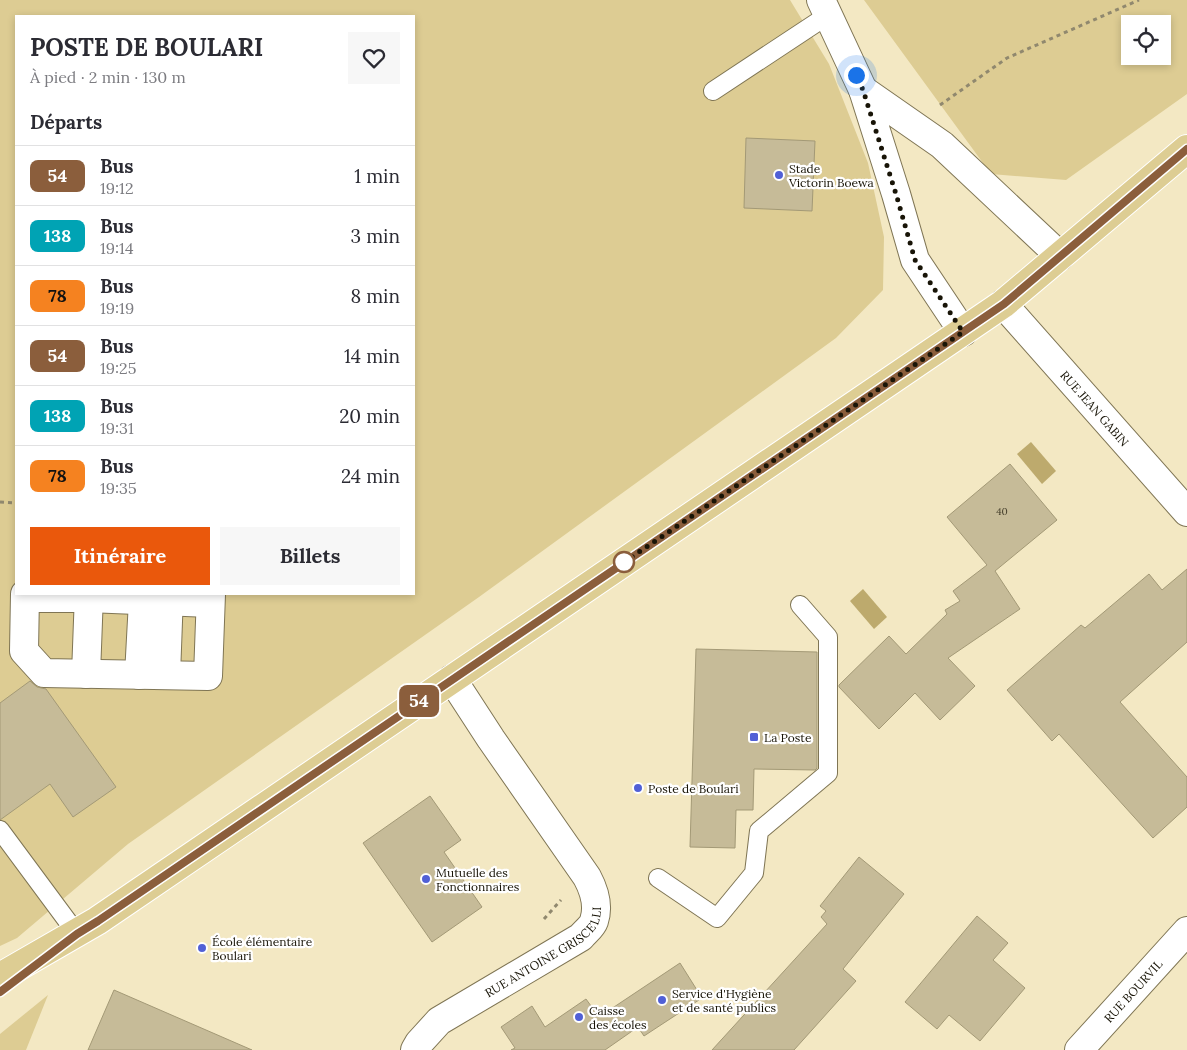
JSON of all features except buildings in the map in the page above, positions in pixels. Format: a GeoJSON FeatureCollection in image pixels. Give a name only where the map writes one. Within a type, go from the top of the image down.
{"type":"FeatureCollection","features":[{"type":"Feature","properties":{"kind":"main road"},"geometry":{"type":"LineString","coordinates":[[0,977],[98,921],[452,678],[1004,304],[1187,149]]}},
{"type":"Feature","properties":{"kind":"main road"},"geometry":{"type":"LineString","coordinates":[[0,992],[77,934]]}},
{"type":"Feature","properties":{"kind":"street"},"geometry":{"type":"LineString","coordinates":[[824,7],[863,90],[915,260],[963,332]]}},
{"type":"Feature","properties":{"kind":"street"},"geometry":{"type":"LineString","coordinates":[[863,90],[942,144],[1060,256]]}},
{"type":"Feature","properties":{"kind":"street","name":"RUE JEAN GABIN"},"geometry":{"type":"LineString","coordinates":[[1004,304],[1187,512]]}},
{"type":"Feature","properties":{"kind":"street"},"geometry":{"type":"LineString","coordinates":[[86,595],[86,674]]}},
{"type":"Feature","properties":{"kind":"street"},"geometry":{"type":"LineString","coordinates":[[86,595],[160,599],[211,598],[208,676],[44,673],[24,651],[25,596],[86,595]]}},
{"type":"Feature","properties":{"kind":"street"},"geometry":{"type":"LineString","coordinates":[[153,675],[160,599]]}},
{"type":"Feature","properties":{"kind":"street","name":"RUE ANTOINE GRISCELLI"},"geometry":{"type":"LineString","coordinates":[[415,1050],[439,1021],[581,937],[594,923],[596,909],[594,890],[588,877],[491,739],[452,678]]}},
{"type":"Feature","properties":{"kind":"street","name":"RUE BOURVIL"},"geometry":{"type":"LineString","coordinates":[[1080,1050],[1187,931]]}},
{"type":"Feature","properties":{"kind":"lane"},"geometry":{"type":"LineString","coordinates":[[712,91],[824,7]]}},
{"type":"Feature","properties":{"kind":"lane"},"geometry":{"type":"LineString","coordinates":[[658,878],[717,918],[754,873],[760,831],[828,773],[828,637],[800,605]]}},
{"type":"Feature","properties":{"kind":"lane"},"geometry":{"type":"LineString","coordinates":[[0,830],[77,934]]}},
{"type":"Feature","properties":{"kind":"path"},"geometry":{"type":"LineString","coordinates":[[939,105],[1007,58],[1139,0]]}},
{"type":"Feature","properties":{"kind":"path"},"geometry":{"type":"LineString","coordinates":[[0,502],[15,503]]}},
{"type":"Feature","properties":{"kind":"path"},"geometry":{"type":"LineString","coordinates":[[537,924],[561,900],[561,893]]}},
{"type":"Feature","properties":{"kind":"shaded area"},"geometry":{"type":"Polygon","coordinates":[[[0,0],[790,0],[829,64],[868,163],[884,237],[883,290],[836,338],[479,597],[128,844],[17,938],[0,946],[0,0]]]}},
{"type":"Feature","properties":{"kind":"shaded area"},"geometry":{"type":"Polygon","coordinates":[[[864,0],[1187,0],[1187,94],[1066,180],[991,174],[864,0]]]}},
{"type":"Feature","properties":{"kind":"shaded area"},"geometry":{"type":"Polygon","coordinates":[[[1031,442],[1056,471],[1042,484],[1017,454],[1031,442]]]}},
{"type":"Feature","properties":{"kind":"shaded area"},"geometry":{"type":"Polygon","coordinates":[[[863,589],[887,617],[874,629],[850,601],[863,589]]]}},
{"type":"Feature","properties":{"kind":"shaded area"},"geometry":{"type":"Polygon","coordinates":[[[48,995],[26,1050],[0,1050],[0,1034],[48,995]]]}},
{"type":"Feature","properties":{"kind":"bus line","name":"54"},"geometry":{"type":"LineString","coordinates":[[0,992],[77,934],[1004,304],[1187,149]]}},
{"type":"Feature","properties":{"kind":"place","name":"Stade Victorin Boewa"},"geometry":{"type":"Point","coordinates":[779,175]}},
{"type":"Feature","properties":{"kind":"place","name":"La Poste"},"geometry":{"type":"Point","coordinates":[754,737]}},
{"type":"Feature","properties":{"kind":"place","name":"Poste de Boulari"},"geometry":{"type":"Point","coordinates":[638,788]}},
{"type":"Feature","properties":{"kind":"place","name":"Mutuelle des Fonctionnaires"},"geometry":{"type":"Point","coordinates":[426,879]}},
{"type":"Feature","properties":{"kind":"place","name":"École élémentaire Boulari"},"geometry":{"type":"Point","coordinates":[202,948]}},
{"type":"Feature","properties":{"kind":"place","name":"Service d'Hygiène et de santé publics"},"geometry":{"type":"Point","coordinates":[662,1000]}},
{"type":"Feature","properties":{"kind":"place","name":"Caisse des écoles"},"geometry":{"type":"Point","coordinates":[579,1017]}},
{"type":"Feature","properties":{"kind":"route"},"geometry":{"type":"LineString","coordinates":[[624,562],[617,567],[963,332],[915,260],[863,90],[856,75]]}}]}
